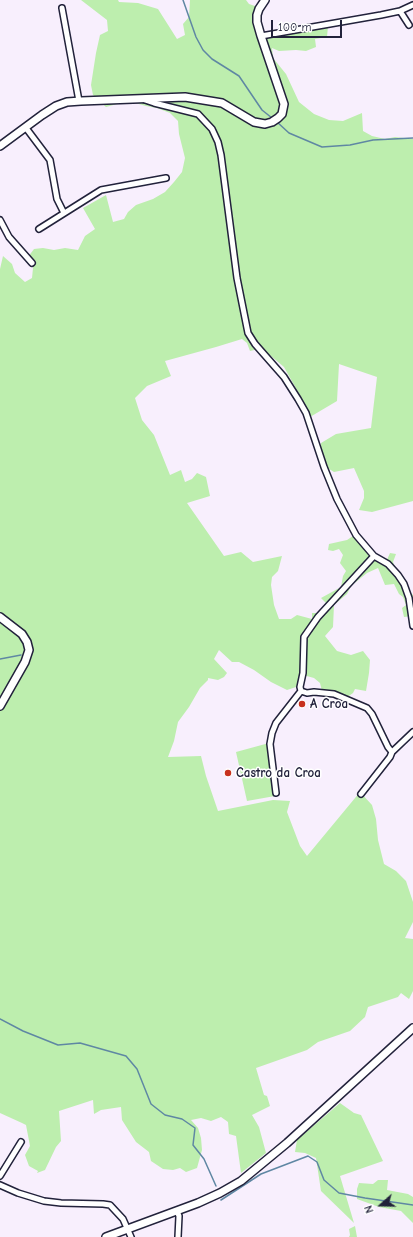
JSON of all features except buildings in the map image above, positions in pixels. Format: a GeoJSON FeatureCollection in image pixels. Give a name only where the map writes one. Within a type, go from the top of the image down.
{"type":"FeatureCollection","features":[{"type":"Feature","properties":{"kind":"street"},"geometry":{"type":"LineString","coordinates":[[0,146],[56,106],[67,102],[186,97],[222,103],[254,122],[266,124],[272,122],[278,118],[284,108],[283,100],[257,22],[257,15],[265,0]]}},
{"type":"Feature","properties":{"kind":"street"},"geometry":{"type":"LineString","coordinates":[[261,36],[341,23],[400,11],[413,5]]}},
{"type":"Feature","properties":{"kind":"street"},"geometry":{"type":"LineString","coordinates":[[62,8],[79,101]]}},
{"type":"Feature","properties":{"kind":"street"},"geometry":{"type":"LineString","coordinates":[[400,11],[409,25]]}},
{"type":"Feature","properties":{"kind":"street"},"geometry":{"type":"LineString","coordinates":[[142,98],[154,103],[198,114],[212,129],[218,142],[221,155],[237,278],[248,333],[255,344],[284,377],[306,413],[337,499],[356,535],[374,556],[388,564],[404,584],[409,598],[413,626]]}},
{"type":"Feature","properties":{"kind":"street"},"geometry":{"type":"LineString","coordinates":[[26,128],[50,160],[58,199],[64,213]]}},
{"type":"Feature","properties":{"kind":"street"},"geometry":{"type":"LineString","coordinates":[[39,229],[101,190],[166,178]]}},
{"type":"Feature","properties":{"kind":"street"},"geometry":{"type":"LineString","coordinates":[[0,220],[9,237],[32,263]]}},
{"type":"Feature","properties":{"kind":"street"},"geometry":{"type":"LineString","coordinates":[[276,793],[270,744],[276,723],[301,691],[304,637],[318,616],[374,556]]}},
{"type":"Feature","properties":{"kind":"street"},"geometry":{"type":"LineString","coordinates":[[0,617],[22,634],[27,642],[29,650],[26,662],[0,706]]}},
{"type":"Feature","properties":{"kind":"street"},"geometry":{"type":"LineString","coordinates":[[301,691],[307,693],[314,692],[334,694],[367,708],[372,714],[392,752]]}},
{"type":"Feature","properties":{"kind":"street"},"geometry":{"type":"LineString","coordinates":[[361,794],[390,757],[392,752],[413,732]]}},
{"type":"Feature","properties":{"kind":"street"},"geometry":{"type":"LineString","coordinates":[[106,1237],[198,1203],[241,1181],[287,1143],[413,1028]]}},
{"type":"Feature","properties":{"kind":"street"},"geometry":{"type":"LineString","coordinates":[[0,1176],[21,1142]]}},
{"type":"Feature","properties":{"kind":"street"},"geometry":{"type":"LineString","coordinates":[[0,1185],[18,1193],[44,1201],[110,1205],[123,1219],[131,1237]]}},
{"type":"Feature","properties":{"kind":"street"},"geometry":{"type":"LineString","coordinates":[[177,1211],[179,1216],[178,1237]]}},
{"type":"Feature","properties":{"kind":"green space"},"geometry":{"type":"Polygon","coordinates":[[[81,0],[118,0],[119,2],[138,3],[158,9],[177,39],[185,35],[183,24],[189,17],[190,0],[246,0],[249,4],[255,6],[261,14],[261,21],[265,36],[328,26],[327,37],[315,39],[316,47],[306,51],[279,51],[272,48],[273,58],[286,74],[299,102],[314,114],[329,120],[343,121],[362,113],[363,131],[372,136],[385,139],[395,137],[413,139],[413,501],[372,512],[359,510],[364,498],[364,491],[354,468],[334,472],[326,467],[321,443],[336,434],[371,428],[377,377],[339,364],[337,401],[310,417],[307,408],[284,367],[271,356],[259,349],[250,351],[247,343],[242,339],[165,361],[171,376],[147,386],[135,398],[142,420],[154,435],[170,475],[181,470],[185,482],[192,479],[197,473],[206,477],[210,496],[187,503],[224,556],[241,552],[253,562],[282,556],[278,571],[272,577],[271,585],[274,605],[279,619],[291,619],[297,615],[312,619],[312,613],[320,613],[326,603],[321,598],[341,587],[343,576],[346,571],[340,563],[343,555],[339,549],[333,551],[328,550],[329,544],[347,540],[356,534],[379,559],[386,562],[390,553],[396,554],[393,562],[396,569],[403,576],[409,591],[413,595],[413,616],[404,617],[402,608],[406,605],[403,597],[399,594],[394,584],[385,585],[378,568],[367,573],[351,586],[347,594],[334,605],[333,627],[325,636],[337,651],[351,655],[363,651],[370,660],[366,691],[355,689],[353,693],[346,698],[322,691],[320,683],[314,678],[303,675],[296,687],[287,690],[239,662],[232,662],[219,650],[214,659],[227,673],[224,677],[218,680],[208,678],[178,722],[174,741],[168,757],[201,756],[218,811],[273,800],[290,801],[287,812],[300,846],[307,856],[360,792],[372,805],[384,864],[396,871],[406,881],[413,902],[413,922],[405,938],[413,939],[413,991],[409,999],[401,993],[398,997],[368,1007],[365,1017],[350,1031],[318,1042],[307,1050],[256,1068],[264,1095],[267,1096],[270,1106],[252,1115],[259,1127],[266,1153],[241,1173],[236,1136],[229,1134],[228,1122],[221,1117],[211,1121],[201,1118],[191,1120],[198,1128],[201,1138],[202,1150],[197,1168],[186,1172],[180,1168],[173,1170],[163,1169],[151,1161],[149,1152],[136,1142],[122,1120],[121,1107],[101,1110],[94,1114],[93,1100],[59,1111],[61,1141],[56,1147],[45,1170],[37,1173],[38,1171],[29,1166],[25,1155],[30,1146],[26,1125],[0,1113],[0,269],[3,256],[12,264],[15,273],[25,282],[32,278],[33,268],[28,257],[34,249],[43,248],[54,250],[65,248],[78,250],[85,236],[95,229],[83,208],[106,195],[113,222],[124,219],[128,212],[136,205],[153,199],[165,192],[182,172],[185,158],[179,134],[178,121],[170,113],[157,108],[128,101],[106,107],[93,95],[91,85],[96,53],[100,35],[108,31],[107,20],[81,0]]]}},
{"type":"Feature","properties":{"kind":"green space"},"geometry":{"type":"Polygon","coordinates":[[[269,743],[275,796],[247,801],[236,752],[269,743]]]}},
{"type":"Feature","properties":{"kind":"green space"},"geometry":{"type":"Polygon","coordinates":[[[340,1103],[354,1113],[361,1115],[383,1161],[340,1176],[354,1223],[321,1191],[316,1158],[305,1153],[295,1152],[297,1140],[340,1103]]]}},
{"type":"Feature","properties":{"kind":"green space"},"geometry":{"type":"Polygon","coordinates":[[[378,1180],[388,1180],[387,1190],[408,1194],[413,1197],[413,1223],[401,1211],[379,1207],[357,1199],[357,1189],[359,1183],[373,1184],[378,1180]]]}},
{"type":"Feature","properties":{"kind":"green space"},"geometry":{"type":"Polygon","coordinates":[[[355,1226],[357,1237],[349,1237],[349,1229],[355,1226]]]}},
{"type":"Feature","properties":{"kind":"waterway"},"geometry":{"type":"LineString","coordinates":[[183,0],[196,37],[203,50],[212,59],[239,76],[262,110],[272,118]]}},
{"type":"Feature","properties":{"kind":"waterway"},"geometry":{"type":"LineString","coordinates":[[277,122],[289,133],[322,147],[350,145],[373,140],[413,138]]}},
{"type":"Feature","properties":{"kind":"waterway"},"geometry":{"type":"LineString","coordinates":[[0,659],[21,655]]}},
{"type":"Feature","properties":{"kind":"waterway"},"geometry":{"type":"LineString","coordinates":[[0,1019],[23,1031],[58,1045],[80,1043],[126,1056],[137,1069],[151,1104],[165,1115],[182,1119],[195,1128],[193,1145],[204,1159],[216,1186]]}},
{"type":"Feature","properties":{"kind":"waterway"},"geometry":{"type":"LineString","coordinates":[[221,1200],[261,1174],[308,1156],[317,1162],[324,1180],[339,1193],[413,1205]]}},
{"type":"Feature","properties":{"kind":"place","name":"A Croa"},"geometry":{"type":"Point","coordinates":[302,704]}},
{"type":"Feature","properties":{"kind":"place","name":"Castro da Croa"},"geometry":{"type":"Point","coordinates":[228,773]}}]}
